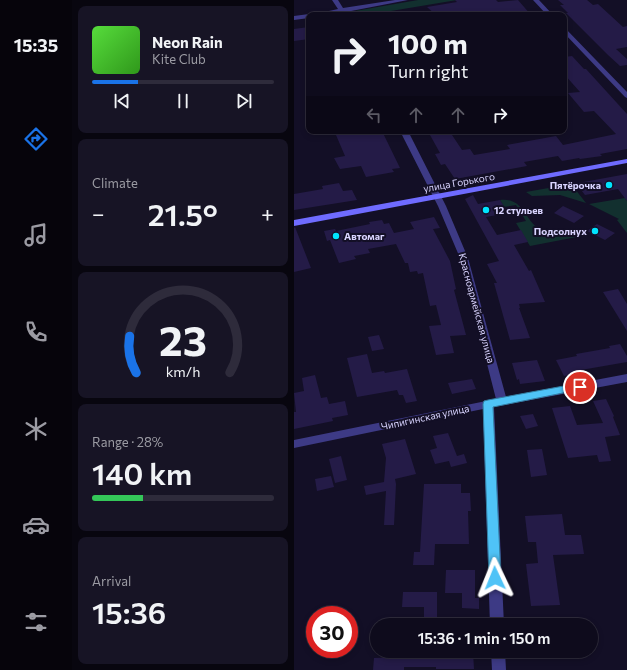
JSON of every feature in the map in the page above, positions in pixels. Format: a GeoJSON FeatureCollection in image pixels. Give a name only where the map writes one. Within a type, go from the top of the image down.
{"type":"FeatureCollection","features":[{"type":"Feature","properties":{"kind":"main road","name":"улица Горького"},"geometry":{"type":"LineString","coordinates":[[294,223],[627,161]]}},
{"type":"Feature","properties":{"kind":"street"},"geometry":{"type":"LineString","coordinates":[[335,0],[343,12]]}},
{"type":"Feature","properties":{"kind":"street"},"geometry":{"type":"LineString","coordinates":[[349,12],[405,0]]}},
{"type":"Feature","properties":{"kind":"street"},"geometry":{"type":"LineString","coordinates":[[536,0],[547,12]]}},
{"type":"Feature","properties":{"kind":"street"},"geometry":{"type":"LineString","coordinates":[[294,18],[306,16]]}},
{"type":"Feature","properties":{"kind":"street"},"geometry":{"type":"LineString","coordinates":[[567,32],[627,96]]}},
{"type":"Feature","properties":{"kind":"street","name":"Красноармейская улица"},"geometry":{"type":"LineString","coordinates":[[406,134],[437,197],[464,258],[502,401]]}},
{"type":"Feature","properties":{"kind":"street","name":"Чипигинская улица"},"geometry":{"type":"LineString","coordinates":[[294,444],[502,401],[627,378]]}},
{"type":"Feature","properties":{"kind":"street"},"geometry":{"type":"LineString","coordinates":[[488,404],[497,618]]}},
{"type":"Feature","properties":{"kind":"street"},"geometry":{"type":"LineString","coordinates":[[498,658],[499,670]]}},
{"type":"Feature","properties":{"kind":"green space"},"geometry":{"type":"Polygon","coordinates":[[[418,0],[457,0],[385,12],[349,12],[418,0]]]}},
{"type":"Feature","properties":{"kind":"green space"},"geometry":{"type":"Polygon","coordinates":[[[571,184],[586,203],[560,195],[532,196],[526,192],[571,184]]]}},
{"type":"Feature","properties":{"kind":"green space"},"geometry":{"type":"Polygon","coordinates":[[[625,198],[627,201],[627,233],[617,220],[619,219],[589,204],[625,198]]]}},
{"type":"Feature","properties":{"kind":"green space"},"geometry":{"type":"Polygon","coordinates":[[[500,200],[515,202],[520,206],[532,222],[543,231],[555,232],[574,230],[582,236],[530,246],[516,223],[526,221],[516,205],[504,207],[500,200]]]}},
{"type":"Feature","properties":{"kind":"building"},"geometry":{"type":"Polygon","coordinates":[[[455,0],[496,0],[498,2],[518,0],[528,12],[433,12],[427,7],[457,2],[455,0]]]}},
{"type":"Feature","properties":{"kind":"building"},"geometry":{"type":"Polygon","coordinates":[[[558,0],[587,0],[593,5],[598,4],[623,27],[627,26],[627,47],[616,49],[627,59],[627,65],[620,66],[608,55],[560,5],[564,5],[558,0]]]}},
{"type":"Feature","properties":{"kind":"building"},"geometry":{"type":"Polygon","coordinates":[[[306,27],[306,39],[294,41],[294,29],[306,27]]]}},
{"type":"Feature","properties":{"kind":"building"},"geometry":{"type":"Polygon","coordinates":[[[572,56],[584,69],[586,69],[627,114],[627,149],[600,154],[602,156],[562,161],[558,156],[524,162],[527,166],[455,179],[445,164],[441,165],[435,154],[440,153],[430,135],[451,134],[462,150],[470,149],[474,155],[510,149],[507,145],[556,136],[563,145],[616,134],[594,111],[584,112],[568,93],[580,92],[567,77],[567,57],[572,56]]]}},
{"type":"Feature","properties":{"kind":"building"},"geometry":{"type":"Polygon","coordinates":[[[383,134],[400,168],[392,169],[394,172],[366,177],[361,166],[340,169],[334,158],[345,156],[336,135],[383,134]]]}},
{"type":"Feature","properties":{"kind":"building"},"geometry":{"type":"Polygon","coordinates":[[[627,174],[627,201],[618,189],[585,195],[578,186],[580,185],[578,183],[627,174]]]}},
{"type":"Feature","properties":{"kind":"building"},"geometry":{"type":"Polygon","coordinates":[[[339,183],[343,191],[352,190],[357,200],[294,210],[294,194],[323,189],[322,186],[339,183]]]}},
{"type":"Feature","properties":{"kind":"building"},"geometry":{"type":"Polygon","coordinates":[[[473,195],[478,204],[500,200],[508,213],[486,217],[497,235],[521,230],[528,242],[514,245],[529,271],[531,270],[545,302],[519,304],[519,308],[530,338],[510,340],[494,283],[497,283],[487,264],[499,261],[465,199],[473,195]]]}},
{"type":"Feature","properties":{"kind":"building"},"geometry":{"type":"Polygon","coordinates":[[[563,206],[584,216],[574,223],[554,213],[563,206]]]}},
{"type":"Feature","properties":{"kind":"building"},"geometry":{"type":"Polygon","coordinates":[[[434,217],[440,228],[433,229],[450,261],[456,289],[454,290],[466,335],[450,336],[454,353],[436,355],[429,326],[441,325],[436,305],[430,306],[423,273],[418,274],[417,271],[410,272],[408,263],[405,263],[396,244],[368,249],[370,253],[354,256],[356,259],[339,263],[330,240],[327,241],[324,231],[335,229],[336,231],[382,220],[384,224],[389,223],[394,233],[414,229],[410,222],[434,217]]]}},
{"type":"Feature","properties":{"kind":"building"},"geometry":{"type":"Polygon","coordinates":[[[597,224],[615,233],[605,240],[587,231],[597,224]]]}},
{"type":"Feature","properties":{"kind":"building"},"geometry":{"type":"Polygon","coordinates":[[[295,227],[311,268],[294,272],[294,228],[295,227]]]}},
{"type":"Feature","properties":{"kind":"building"},"geometry":{"type":"Polygon","coordinates":[[[618,289],[627,304],[627,331],[603,292],[618,289]]]}},
{"type":"Feature","properties":{"kind":"building"},"geometry":{"type":"Polygon","coordinates":[[[379,335],[384,349],[372,351],[368,337],[379,335]]]}},
{"type":"Feature","properties":{"kind":"building"},"geometry":{"type":"Polygon","coordinates":[[[620,344],[627,356],[627,362],[581,370],[582,373],[564,376],[556,360],[577,356],[576,354],[610,348],[609,346],[620,344]]]}},
{"type":"Feature","properties":{"kind":"building"},"geometry":{"type":"Polygon","coordinates":[[[367,354],[372,373],[384,371],[385,373],[407,369],[417,401],[406,403],[403,395],[399,395],[397,390],[357,397],[347,358],[367,354]]]}},
{"type":"Feature","properties":{"kind":"building"},"geometry":{"type":"Polygon","coordinates":[[[537,360],[545,381],[520,384],[519,379],[517,380],[512,363],[537,360]]]}},
{"type":"Feature","properties":{"kind":"building"},"geometry":{"type":"Polygon","coordinates":[[[315,375],[321,398],[327,397],[329,404],[345,401],[348,415],[332,418],[333,421],[294,429],[294,412],[296,412],[294,393],[304,391],[302,378],[315,375]]]}},
{"type":"Feature","properties":{"kind":"building"},"geometry":{"type":"Polygon","coordinates":[[[472,379],[476,389],[452,394],[448,383],[472,379]]]}},
{"type":"Feature","properties":{"kind":"building"},"geometry":{"type":"Polygon","coordinates":[[[606,399],[614,416],[613,417],[620,435],[605,437],[611,461],[599,462],[597,455],[568,458],[552,408],[570,406],[577,425],[603,423],[593,401],[606,399]]]}},
{"type":"Feature","properties":{"kind":"building"},"geometry":{"type":"Polygon","coordinates":[[[533,414],[538,426],[526,429],[520,416],[533,414]]]}},
{"type":"Feature","properties":{"kind":"building"},"geometry":{"type":"Polygon","coordinates":[[[448,433],[457,456],[464,454],[467,463],[451,467],[449,461],[435,464],[430,450],[437,448],[433,436],[448,433]]]}},
{"type":"Feature","properties":{"kind":"building"},"geometry":{"type":"Polygon","coordinates":[[[405,439],[416,474],[395,479],[394,525],[384,525],[386,491],[366,495],[364,486],[384,482],[386,458],[382,444],[405,439]]]}},
{"type":"Feature","properties":{"kind":"building"},"geometry":{"type":"Polygon","coordinates":[[[542,449],[547,475],[531,477],[527,450],[542,449]]]}},
{"type":"Feature","properties":{"kind":"building"},"geometry":{"type":"Polygon","coordinates":[[[341,456],[347,480],[335,483],[329,459],[341,456]]]}},
{"type":"Feature","properties":{"kind":"building"},"geometry":{"type":"Polygon","coordinates":[[[331,476],[334,487],[317,491],[315,479],[331,476]]]}},
{"type":"Feature","properties":{"kind":"building"},"geometry":{"type":"Polygon","coordinates":[[[424,484],[461,484],[461,493],[470,493],[471,511],[468,511],[469,544],[435,544],[434,565],[413,565],[414,552],[420,552],[424,484]]]}},
{"type":"Feature","properties":{"kind":"building"},"geometry":{"type":"Polygon","coordinates":[[[562,514],[565,535],[581,535],[584,554],[553,555],[560,605],[531,606],[526,564],[538,563],[536,542],[528,542],[525,516],[562,514]]]}},
{"type":"Feature","properties":{"kind":"building"},"geometry":{"type":"Polygon","coordinates":[[[446,570],[475,570],[475,598],[479,598],[479,609],[462,608],[462,593],[445,593],[446,570]]]}},
{"type":"Feature","properties":{"kind":"building"},"geometry":{"type":"Polygon","coordinates":[[[403,592],[437,592],[437,618],[424,618],[424,607],[402,607],[403,592]]]}},
{"type":"Feature","properties":{"kind":"building"},"geometry":{"type":"Polygon","coordinates":[[[374,658],[473,658],[474,669],[404,667],[404,670],[373,670],[374,658]]]}},
{"type":"Feature","properties":{"kind":"place","name":"Пятёрочка"},"geometry":{"type":"Point","coordinates":[609,185]}},
{"type":"Feature","properties":{"kind":"place","name":"12 стульев"},"geometry":{"type":"Point","coordinates":[486,210]}},
{"type":"Feature","properties":{"kind":"place","name":"Подсолнух"},"geometry":{"type":"Point","coordinates":[595,231]}},
{"type":"Feature","properties":{"kind":"place","name":"Автомаг"},"geometry":{"type":"Point","coordinates":[336,236]}},
{"type":"Feature","properties":{"kind":"route"},"geometry":{"type":"LineString","coordinates":[[495,578],[488,404],[580,387]]}}]}
